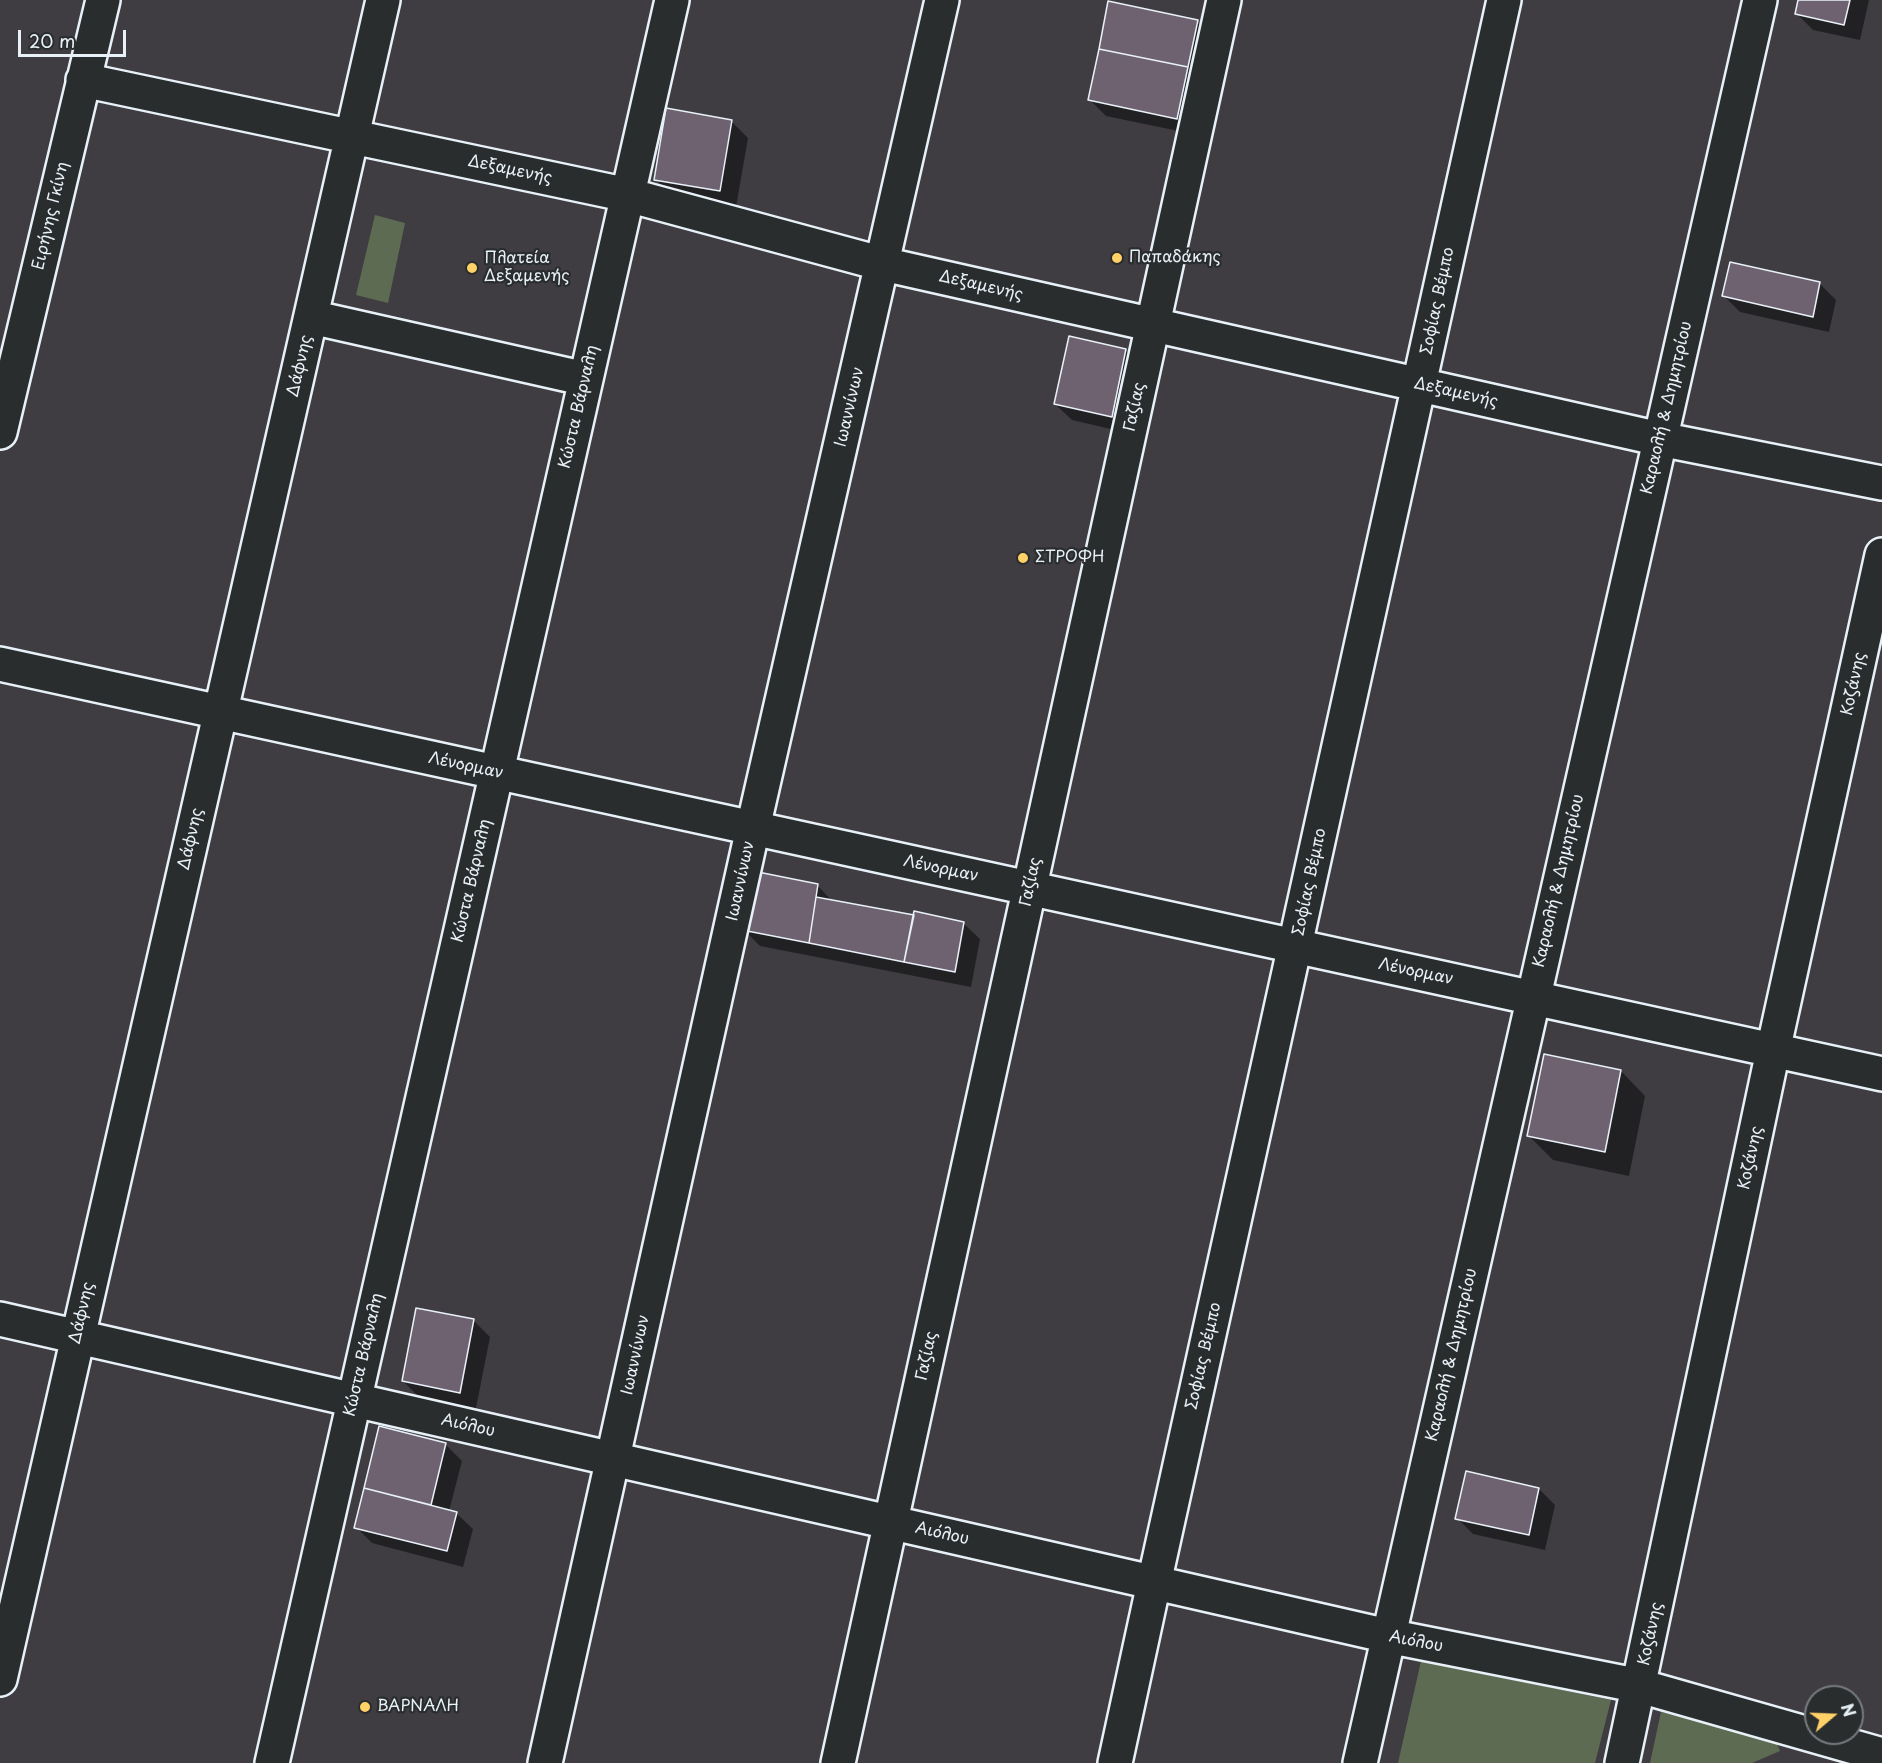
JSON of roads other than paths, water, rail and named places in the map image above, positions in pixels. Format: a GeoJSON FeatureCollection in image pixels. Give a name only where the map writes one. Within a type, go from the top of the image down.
{"type":"FeatureCollection","features":[{"type":"Feature","properties":{"kind":"street","name":"Ειρήνης Γκίνη"},"geometry":{"type":"LineString","coordinates":[[0,432],[103,0]]}},
{"type":"Feature","properties":{"kind":"street","name":"Δάφνης"},"geometry":{"type":"LineString","coordinates":[[0,1679],[383,0]]}},
{"type":"Feature","properties":{"kind":"street","name":"Κώστα Βάρναλη"},"geometry":{"type":"LineString","coordinates":[[272,1763],[672,0]]}},
{"type":"Feature","properties":{"kind":"street","name":"Ιωαννίνων"},"geometry":{"type":"LineString","coordinates":[[545,1763],[753,828],[942,0]]}},
{"type":"Feature","properties":{"kind":"street","name":"Γαζίας"},"geometry":{"type":"LineString","coordinates":[[838,1763],[1224,0]]}},
{"type":"Feature","properties":{"kind":"street","name":"Σοφίας Βέμπο"},"geometry":{"type":"LineString","coordinates":[[1115,1763],[1504,0]]}},
{"type":"Feature","properties":{"kind":"street","name":"Καραολή & Δημητρίου"},"geometry":{"type":"LineString","coordinates":[[1360,1763],[1760,0]]}},
{"type":"Feature","properties":{"kind":"street","name":"Δεξαμενής"},"geometry":{"type":"LineString","coordinates":[[83,80],[628,195],[883,264],[1660,439],[1882,483]]}},
{"type":"Feature","properties":{"kind":"street"},"geometry":{"type":"LineString","coordinates":[[311,317],[586,379]]}},
{"type":"Feature","properties":{"kind":"street","name":"Κοζάνης"},"geometry":{"type":"LineString","coordinates":[[1622,1763],[1773,1051],[1882,555]]}},
{"type":"Feature","properties":{"kind":"street","name":"Λένορμαν"},"geometry":{"type":"LineString","coordinates":[[0,664],[1882,1074]]}},
{"type":"Feature","properties":{"kind":"street","name":"Αιόλου"},"geometry":{"type":"LineString","coordinates":[[0,1319],[1388,1636],[1640,1686],[1882,1755]]}},
{"type":"Feature","properties":{"kind":"street"},"geometry":{"type":"LineString","coordinates":[[1863,1763],[1882,1755]]}},
{"type":"Feature","properties":{"kind":"place","name":"Παπαδάκης"},"geometry":{"type":"Point","coordinates":[1117,258]}},
{"type":"Feature","properties":{"kind":"place","name":"Πλατεία Δεξαμενής"},"geometry":{"type":"Point","coordinates":[472,268]}},
{"type":"Feature","properties":{"kind":"place","name":"ΣΤΡΟΦΗ"},"geometry":{"type":"Point","coordinates":[1023,558]}},
{"type":"Feature","properties":{"kind":"place","name":"ΒΑΡΝΑΛΗ"},"geometry":{"type":"Point","coordinates":[365,1707]}}]}
